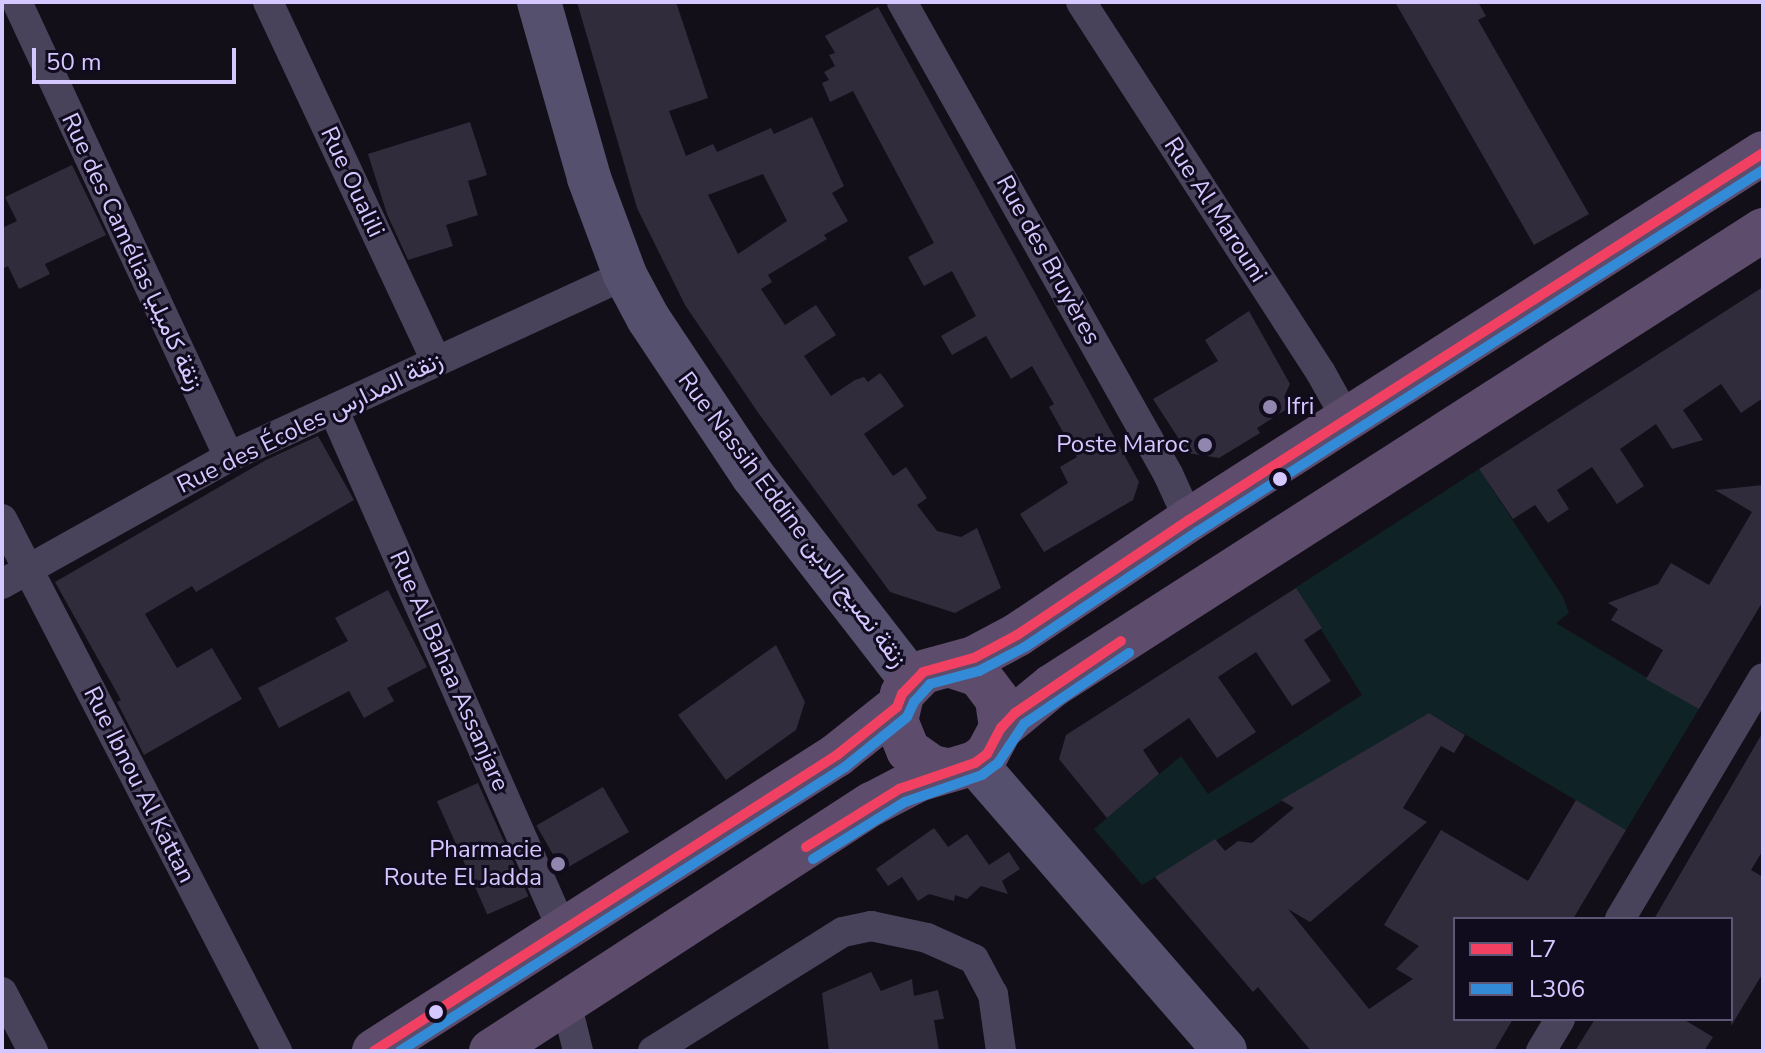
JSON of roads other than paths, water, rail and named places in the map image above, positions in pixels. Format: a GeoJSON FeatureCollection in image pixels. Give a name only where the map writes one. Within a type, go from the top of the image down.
{"type":"FeatureCollection","features":[{"type":"Feature","properties":{"kind":"main road"},"geometry":{"type":"LineString","coordinates":[[374,1051],[837,755],[920,685],[1017,635],[1189,520],[1763,153]]}},
{"type":"Feature","properties":{"kind":"main road"},"geometry":{"type":"LineString","coordinates":[[1001,728],[1052,686],[1763,230]]}},
{"type":"Feature","properties":{"kind":"main road"},"geometry":{"type":"LineString","coordinates":[[491,1051],[872,804],[961,766],[996,742],[1001,728],[997,699],[990,685],[966,668],[920,685],[896,721],[908,750],[932,767],[961,766]]}},
{"type":"Feature","properties":{"kind":"street","name":"Rue des Camélias زنقة كاميليا"},"geometry":{"type":"LineString","coordinates":[[17,2],[229,457]]}},
{"type":"Feature","properties":{"kind":"street","name":"Rue Oualili"},"geometry":{"type":"LineString","coordinates":[[268,2],[436,361]]}},
{"type":"Feature","properties":{"kind":"street","name":"Rue Nassih Eddine زنقة نصيح الدين"},"geometry":{"type":"LineString","coordinates":[[539,2],[567,111],[625,275],[648,318],[722,433],[920,685]]}},
{"type":"Feature","properties":{"kind":"street","name":"Rue des Bruyères"},"geometry":{"type":"LineString","coordinates":[[902,2],[1168,474],[1189,520]]}},
{"type":"Feature","properties":{"kind":"street","name":"Rue Al Marouni"},"geometry":{"type":"LineString","coordinates":[[1081,2],[1321,373],[1347,420]]}},
{"type":"Feature","properties":{"kind":"street","name":"Rue des Écoles زنقة المدارس"},"geometry":{"type":"LineString","coordinates":[[2,584],[229,457],[625,275]]}},
{"type":"Feature","properties":{"kind":"street","name":"Rue Al Bahaa Assanjare"},"geometry":{"type":"LineString","coordinates":[[334,411],[563,931]]}},
{"type":"Feature","properties":{"kind":"street","name":"Rue Ibnou Al Kattan"},"geometry":{"type":"LineString","coordinates":[[2,519],[277,1051]]}},
{"type":"Feature","properties":{"kind":"street"},"geometry":{"type":"LineString","coordinates":[[1621,917],[1763,679]]}},
{"type":"Feature","properties":{"kind":"street"},"geometry":{"type":"LineString","coordinates":[[961,766],[1225,1051]]}},
{"type":"Feature","properties":{"kind":"street"},"geometry":{"type":"LineString","coordinates":[[653,1051],[843,932],[871,926],[927,938],[974,959],[993,994],[1001,1051]]}},
{"type":"Feature","properties":{"kind":"street"},"geometry":{"type":"LineString","coordinates":[[2,992],[33,1051]]}},
{"type":"Feature","properties":{"kind":"street"},"geometry":{"type":"LineString","coordinates":[[566,1002],[578,1051]]}},
{"type":"Feature","properties":{"kind":"street"},"geometry":{"type":"LineString","coordinates":[[1541,1051],[1559,1021]]}},
{"type":"Feature","properties":{"kind":"place","name":"Ifri"},"geometry":{"type":"Point","coordinates":[1270,407]}},
{"type":"Feature","properties":{"kind":"place","name":"Poste Maroc"},"geometry":{"type":"Point","coordinates":[1205,445]}},
{"type":"Feature","properties":{"kind":"place","name":"Pharmacie Route El Jadda"},"geometry":{"type":"Point","coordinates":[558,864]}}]}
